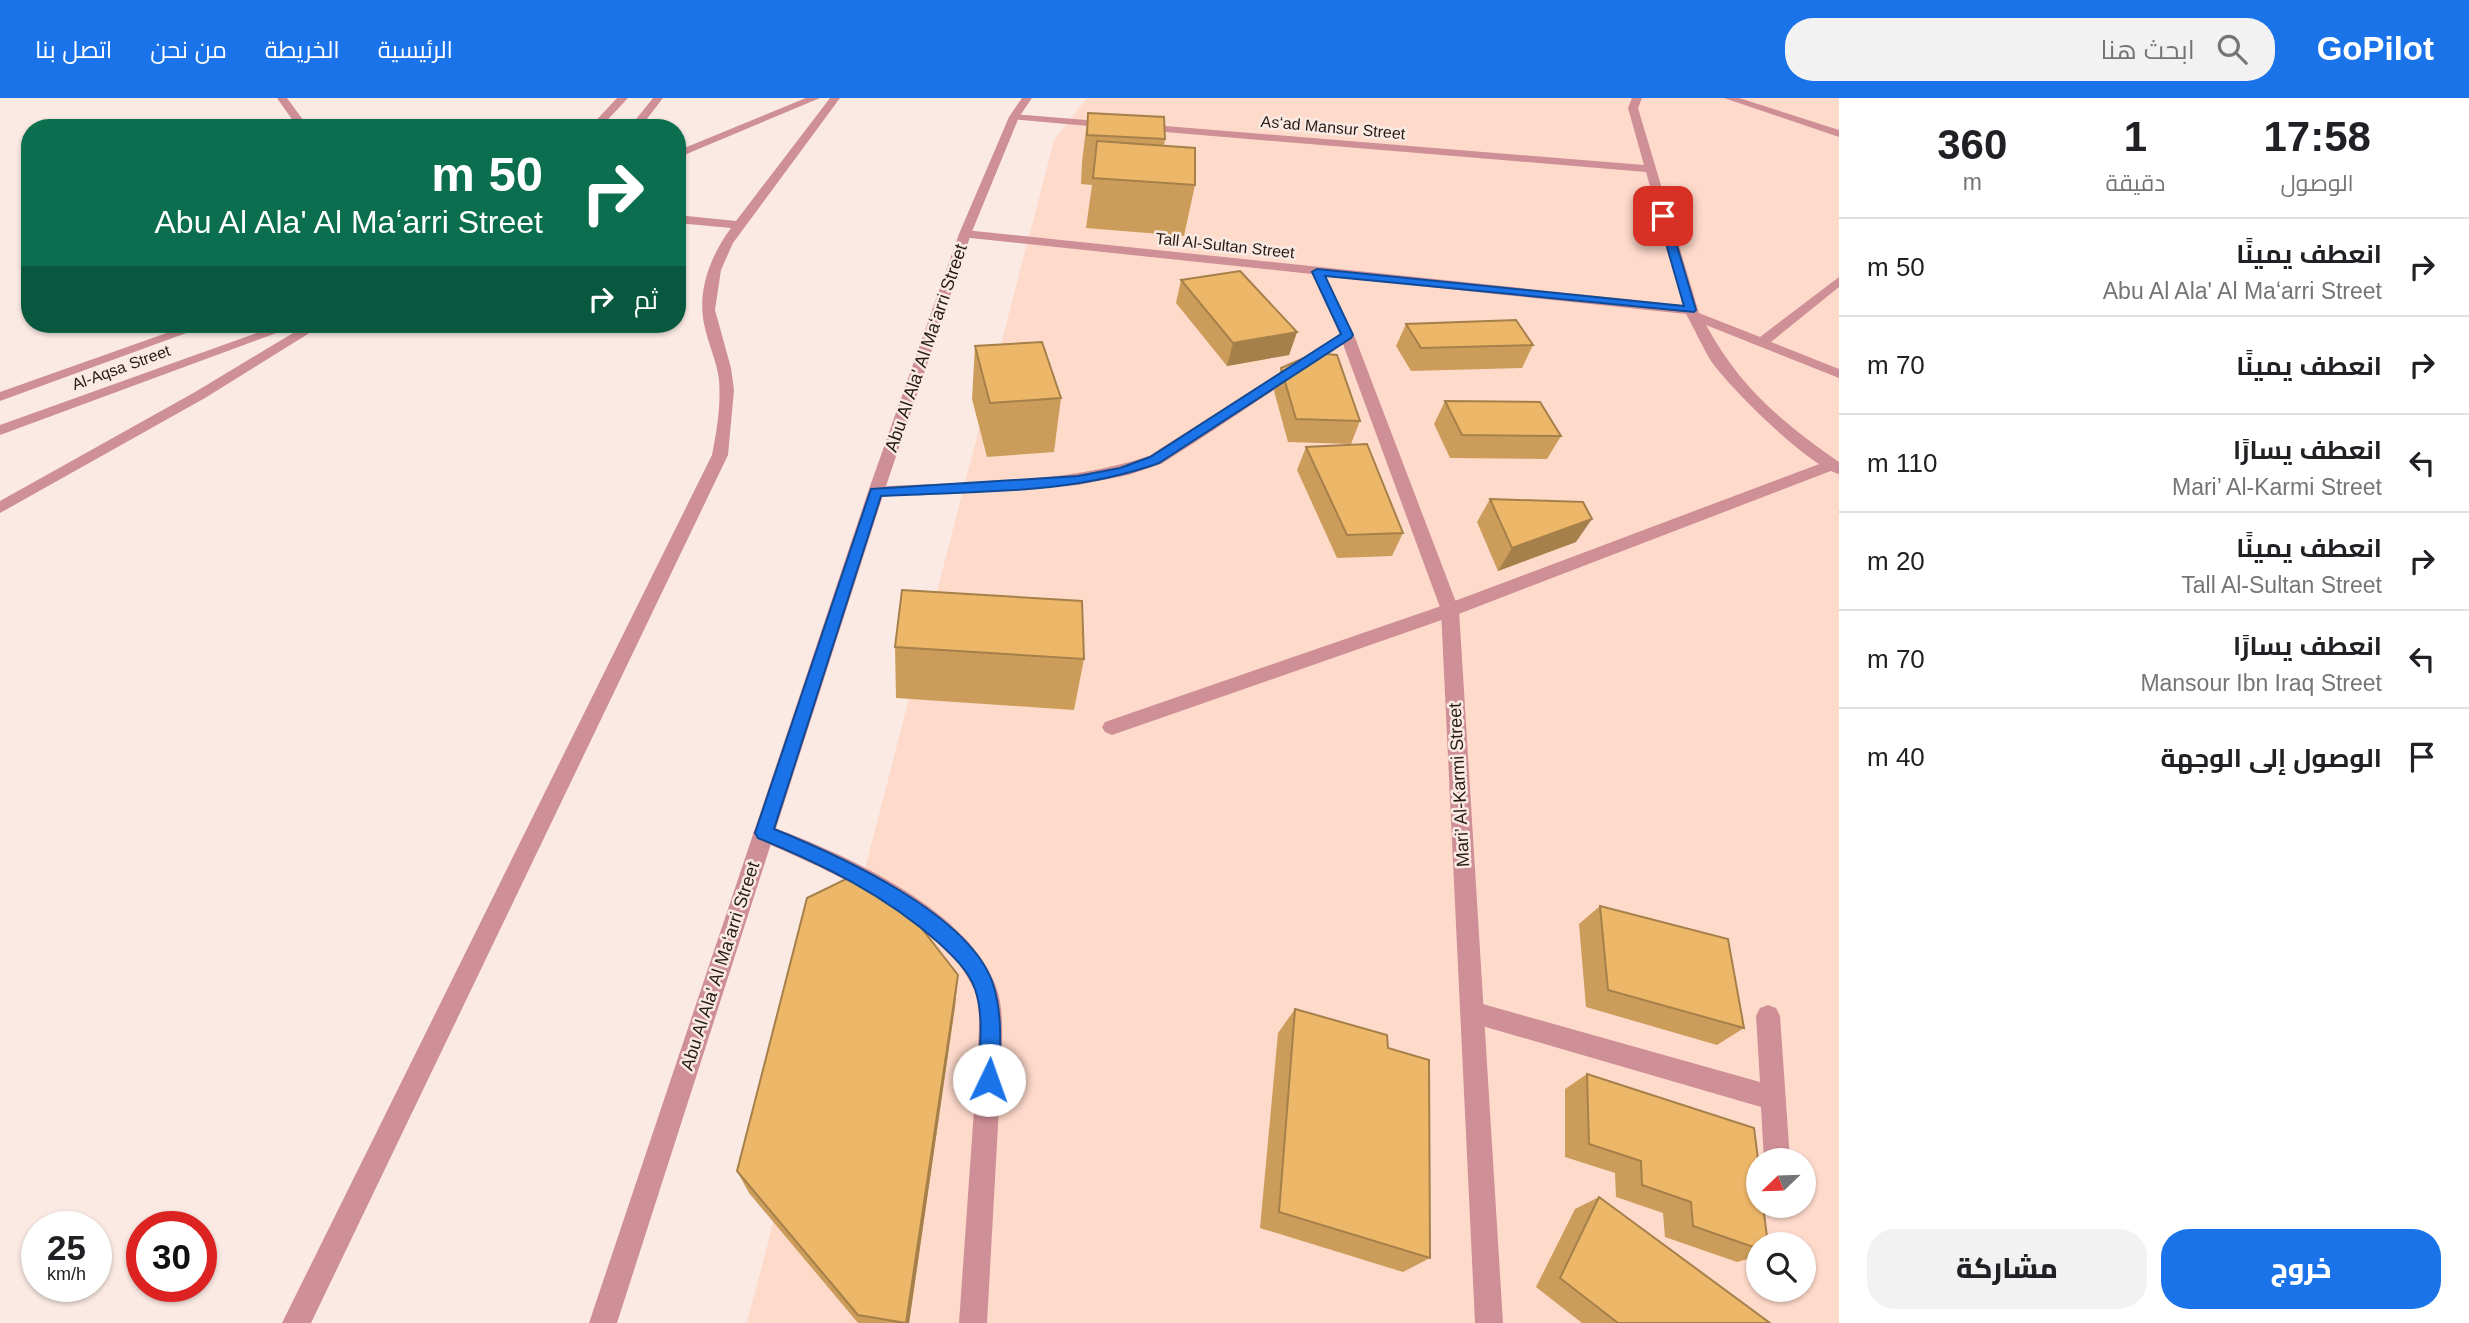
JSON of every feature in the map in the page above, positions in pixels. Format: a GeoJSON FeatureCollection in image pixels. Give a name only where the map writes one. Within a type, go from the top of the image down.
{"type":"FeatureCollection","features":[{"type":"Feature","properties":{"kind":"street"},"geometry":{"type":"LineString","coordinates":[[282,98],[297,119]]}},
{"type":"Feature","properties":{"kind":"street"},"geometry":{"type":"LineString","coordinates":[[603,119],[623,98]]}},
{"type":"Feature","properties":{"kind":"street"},"geometry":{"type":"LineString","coordinates":[[641,119],[658,98]]}},
{"type":"Feature","properties":{"kind":"street"},"geometry":{"type":"LineString","coordinates":[[686,150],[816,98]]}},
{"type":"Feature","properties":{"kind":"street"},"geometry":{"type":"LineString","coordinates":[[296,1323],[720,455],[727,394],[724,368],[710,323],[709,300],[718,260],[739,225],[835,98]]}},
{"type":"Feature","properties":{"kind":"street","name":"Abu Al Ala' Al Maʻarri Street"},"geometry":{"type":"LineString","coordinates":[[603,1323],[876,492],[965,234],[1014,117],[1027,98]]}},
{"type":"Feature","properties":{"kind":"street"},"geometry":{"type":"LineString","coordinates":[[1637,98],[1633,108],[1692,313],[1718,360],[1750,397],[1797,440],[1835,467]]}},
{"type":"Feature","properties":{"kind":"street"},"geometry":{"type":"LineString","coordinates":[[1729,98],[1746,100],[1839,134]]}},
{"type":"Feature","properties":{"kind":"street","name":"Asʻad Mansur Street"},"geometry":{"type":"LineString","coordinates":[[1014,117],[1649,169]]}},
{"type":"Feature","properties":{"kind":"street"},"geometry":{"type":"LineString","coordinates":[[686,220],[739,225]]}},
{"type":"Feature","properties":{"kind":"street","name":"Tall Al-Sultan Street"},"geometry":{"type":"LineString","coordinates":[[965,234],[1692,313],[1839,374]]}},
{"type":"Feature","properties":{"kind":"street","name":"Mari’ Al-Karmi Street"},"geometry":{"type":"LineString","coordinates":[[1317,272],[1347,335],[1450,610],[1489,1323]]}},
{"type":"Feature","properties":{"kind":"street"},"geometry":{"type":"LineString","coordinates":[[1762,342],[1839,281]]}},
{"type":"Feature","properties":{"kind":"street","name":"Al-Aqsa Street"},"geometry":{"type":"LineString","coordinates":[[0,430],[269,333]]}},
{"type":"Feature","properties":{"kind":"street"},"geometry":{"type":"LineString","coordinates":[[0,508],[200,395],[302,333]]}},
{"type":"Feature","properties":{"kind":"street"},"geometry":{"type":"LineString","coordinates":[[876,492],[1078,481],[1122,471],[1155,460],[1192,438],[1347,335]]}},
{"type":"Feature","properties":{"kind":"street"},"geometry":{"type":"LineString","coordinates":[[1112,727],[1450,610],[1835,467]]}},
{"type":"Feature","properties":{"kind":"street"},"geometry":{"type":"LineString","coordinates":[[764,833],[818,855],[878,886],[923,918],[963,953],[984,985],[990,1018],[990,1053],[973,1323]]}},
{"type":"Feature","properties":{"kind":"street"},"geometry":{"type":"LineString","coordinates":[[1472,1012],[1773,1098]]}},
{"type":"Feature","properties":{"kind":"street"},"geometry":{"type":"LineString","coordinates":[[1768,1016],[1776,1148]]}},
{"type":"Feature","properties":{"kind":"lane","name":"Al-Aqsa Street"},"geometry":{"type":"LineString","coordinates":[[0,397],[179,333]]}},
{"type":"Feature","properties":{"kind":"shaded area"},"geometry":{"type":"Polygon","coordinates":[[[1087,98],[1839,98],[1839,1323],[747,1323],[1054,140],[1087,98]]]}},
{"type":"Feature","properties":{"kind":"building"},"geometry":{"type":"Polygon","coordinates":[[[1088,113],[1164,117],[1165,139],[1087,135],[1088,113]]]}},
{"type":"Feature","properties":{"kind":"building"},"geometry":{"type":"Polygon","coordinates":[[[1097,141],[1195,148],[1195,185],[1093,178],[1097,141]]]}},
{"type":"Feature","properties":{"kind":"building"},"geometry":{"type":"Polygon","coordinates":[[[1240,271],[1297,332],[1233,343],[1181,280],[1240,271]]]}},
{"type":"Feature","properties":{"kind":"building"},"geometry":{"type":"Polygon","coordinates":[[[1516,320],[1533,345],[1421,348],[1406,324],[1516,320]]]}},
{"type":"Feature","properties":{"kind":"building"},"geometry":{"type":"Polygon","coordinates":[[[1042,342],[1061,398],[990,403],[975,346],[1042,342]]]}},
{"type":"Feature","properties":{"kind":"building"},"geometry":{"type":"Polygon","coordinates":[[[1315,353],[1337,355],[1360,421],[1296,419],[1281,368],[1315,353]]]}},
{"type":"Feature","properties":{"kind":"building"},"geometry":{"type":"Polygon","coordinates":[[[1445,401],[1540,402],[1561,436],[1462,435],[1445,401]]]}},
{"type":"Feature","properties":{"kind":"building"},"geometry":{"type":"Polygon","coordinates":[[[1367,444],[1403,533],[1347,535],[1306,447],[1367,444]]]}},
{"type":"Feature","properties":{"kind":"building"},"geometry":{"type":"Polygon","coordinates":[[[1490,499],[1583,502],[1592,519],[1512,548],[1490,499]]]}},
{"type":"Feature","properties":{"kind":"building"},"geometry":{"type":"Polygon","coordinates":[[[902,590],[1082,601],[1084,659],[895,647],[902,590]]]}},
{"type":"Feature","properties":{"kind":"building"},"geometry":{"type":"Polygon","coordinates":[[[848,878],[887,884],[958,975],[906,1323],[858,1315],[737,1171],[807,898],[848,878]]]}},
{"type":"Feature","properties":{"kind":"building"},"geometry":{"type":"Polygon","coordinates":[[[1600,906],[1728,939],[1744,1028],[1608,990],[1600,906]]]}},
{"type":"Feature","properties":{"kind":"building"},"geometry":{"type":"Polygon","coordinates":[[[1295,1009],[1387,1035],[1388,1048],[1429,1060],[1430,1258],[1279,1212],[1295,1009]]]}},
{"type":"Feature","properties":{"kind":"building"},"geometry":{"type":"Polygon","coordinates":[[[1587,1074],[1754,1128],[1757,1148],[1746,1148],[1746,1218],[1765,1218],[1766,1232],[1746,1232],[1746,1244],[1693,1226],[1691,1202],[1642,1185],[1641,1161],[1589,1144],[1587,1074]]]}},
{"type":"Feature","properties":{"kind":"building"},"geometry":{"type":"Polygon","coordinates":[[[1599,1197],[1770,1323],[1618,1323],[1560,1278],[1599,1197]]]}},
{"type":"Feature","properties":{"kind":"route"},"geometry":{"type":"LineString","coordinates":[[989,1080],[990,1018],[984,985],[963,953],[923,918],[878,886],[818,855],[764,833],[876,492],[1078,481],[1155,460],[1347,335],[1317,272],[1690,310],[1663,216]]}}]}
